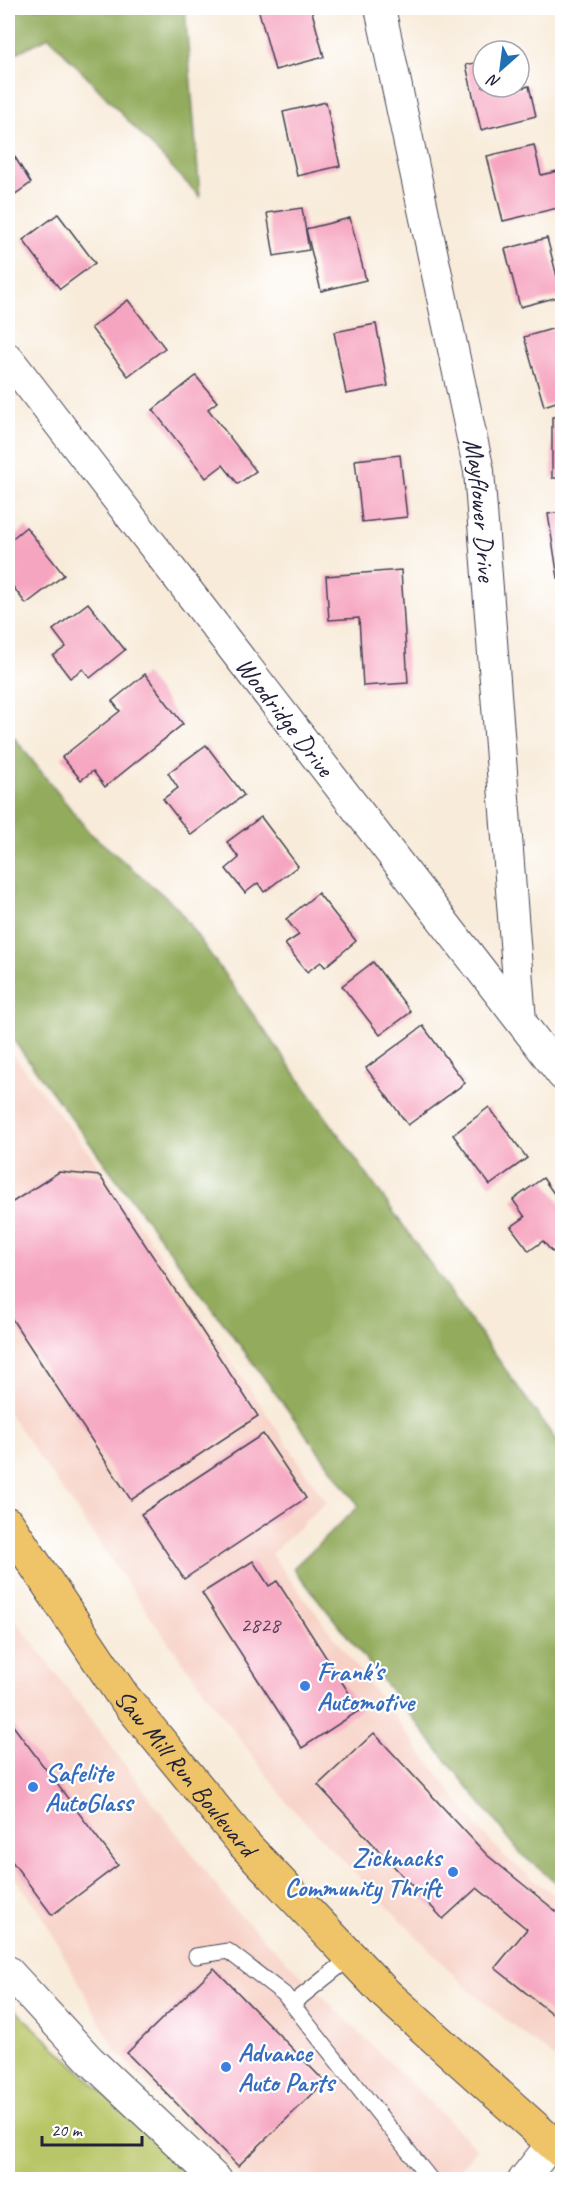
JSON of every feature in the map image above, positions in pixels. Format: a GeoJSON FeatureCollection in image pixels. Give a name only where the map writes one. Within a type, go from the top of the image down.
{"type":"FeatureCollection","features":[{"type":"Feature","properties":{"kind":"highway","name":"Saw Mill Run Boulevard"},"geometry":{"type":"LineString","coordinates":[[8,1524],[122,1695],[244,1844],[386,1994],[559,2148]]}},
{"type":"Feature","properties":{"kind":"street","name":"Mayflower Drive"},"geometry":{"type":"LineString","coordinates":[[380,8],[478,471],[521,1021]]}},
{"type":"Feature","properties":{"kind":"street","name":"Woodridge Drive"},"geometry":{"type":"LineString","coordinates":[[8,358],[562,1075]]}},
{"type":"Feature","properties":{"kind":"street"},"geometry":{"type":"LineString","coordinates":[[8,1971],[90,2060],[217,2180]]}},
{"type":"Feature","properties":{"kind":"street"},"geometry":{"type":"LineString","coordinates":[[522,2180],[559,2148]]}},
{"type":"Feature","properties":{"kind":"lane"},"geometry":{"type":"LineString","coordinates":[[196,1956],[228,1951],[284,1994],[430,2180]]}},
{"type":"Feature","properties":{"kind":"lane"},"geometry":{"type":"LineString","coordinates":[[292,2004],[351,1957]]}},
{"type":"Feature","properties":{"kind":"shaded area"},"geometry":{"type":"Polygon","coordinates":[[[8,1048],[106,1175],[326,1502],[271,1554],[479,1829],[504,1856],[562,1901],[562,2064],[471,1992],[289,1805],[166,1639],[8,1412],[8,1048]]]}},
{"type":"Feature","properties":{"kind":"shaded area"},"geometry":{"type":"Polygon","coordinates":[[[8,1610],[233,1908],[477,2149],[452,2179],[243,2179],[115,2050],[42,1915],[8,1868],[8,1610]]]}},
{"type":"Feature","properties":{"kind":"green space"},"geometry":{"type":"Polygon","coordinates":[[[8,8],[185,8],[200,197],[49,37],[8,57],[8,8]]]}},
{"type":"Feature","properties":{"kind":"green space"},"geometry":{"type":"Polygon","coordinates":[[[8,730],[89,832],[176,906],[562,1449],[562,1887],[522,1855],[293,1568],[359,1506],[8,1033],[8,730]]]}},
{"type":"Feature","properties":{"kind":"green space"},"geometry":{"type":"Polygon","coordinates":[[[8,2003],[195,2179],[8,2179],[8,2003]]]}},
{"type":"Feature","properties":{"kind":"building"},"geometry":{"type":"Polygon","coordinates":[[[258,8],[311,8],[324,57],[275,70],[258,8]]]}},
{"type":"Feature","properties":{"kind":"building"},"geometry":{"type":"Polygon","coordinates":[[[471,64],[471,87],[466,65],[471,64]]]}},
{"type":"Feature","properties":{"kind":"building"},"geometry":{"type":"Polygon","coordinates":[[[531,95],[536,116],[481,130],[474,99],[531,99],[531,95]]]}},
{"type":"Feature","properties":{"kind":"building"},"geometry":{"type":"Polygon","coordinates":[[[326,102],[340,166],[297,176],[283,112],[326,102]]]}},
{"type":"Feature","properties":{"kind":"building"},"geometry":{"type":"Polygon","coordinates":[[[534,145],[541,175],[558,171],[562,207],[503,221],[487,156],[534,145]]]}},
{"type":"Feature","properties":{"kind":"building"},"geometry":{"type":"Polygon","coordinates":[[[8,146],[31,183],[8,199],[8,146]]]}},
{"type":"Feature","properties":{"kind":"building"},"geometry":{"type":"Polygon","coordinates":[[[302,208],[309,250],[274,256],[267,213],[302,208]]]}},
{"type":"Feature","properties":{"kind":"building"},"geometry":{"type":"Polygon","coordinates":[[[58,214],[95,263],[60,289],[23,240],[58,214]]]}},
{"type":"Feature","properties":{"kind":"building"},"geometry":{"type":"Polygon","coordinates":[[[350,218],[366,280],[321,291],[306,229],[350,218]]]}},
{"type":"Feature","properties":{"kind":"building"},"geometry":{"type":"Polygon","coordinates":[[[547,238],[562,296],[520,307],[505,249],[547,238]]]}},
{"type":"Feature","properties":{"kind":"building"},"geometry":{"type":"Polygon","coordinates":[[[128,300],[165,348],[128,376],[91,328],[128,300]]]}},
{"type":"Feature","properties":{"kind":"building"},"geometry":{"type":"Polygon","coordinates":[[[376,324],[388,386],[346,394],[334,332],[376,324]]]}},
{"type":"Feature","properties":{"kind":"building"},"geometry":{"type":"Polygon","coordinates":[[[562,326],[562,400],[544,406],[524,337],[562,326]]]}},
{"type":"Feature","properties":{"kind":"building"},"geometry":{"type":"Polygon","coordinates":[[[196,376],[217,402],[208,409],[256,471],[238,484],[223,465],[206,478],[153,410],[196,376]]]}},
{"type":"Feature","properties":{"kind":"building"},"geometry":{"type":"Polygon","coordinates":[[[552,417],[562,417],[562,478],[552,478],[552,417]]]}},
{"type":"Feature","properties":{"kind":"building"},"geometry":{"type":"Polygon","coordinates":[[[400,455],[407,517],[362,522],[355,460],[400,455]]]}},
{"type":"Feature","properties":{"kind":"building"},"geometry":{"type":"Polygon","coordinates":[[[562,512],[562,577],[558,578],[548,514],[562,512]]]}},
{"type":"Feature","properties":{"kind":"building"},"geometry":{"type":"Polygon","coordinates":[[[26,527],[64,575],[26,604],[8,580],[8,542],[26,527]]]}},
{"type":"Feature","properties":{"kind":"building"},"geometry":{"type":"Polygon","coordinates":[[[401,570],[408,683],[363,686],[359,618],[329,620],[326,576],[401,570]]]}},
{"type":"Feature","properties":{"kind":"building"},"geometry":{"type":"Polygon","coordinates":[[[88,603],[125,650],[90,678],[83,669],[70,678],[53,656],[66,647],[53,630],[88,603]]]}},
{"type":"Feature","properties":{"kind":"building"},"geometry":{"type":"Polygon","coordinates":[[[145,674],[183,724],[105,787],[93,771],[81,780],[62,757],[120,711],[112,701],[145,674]]]}},
{"type":"Feature","properties":{"kind":"building"},"geometry":{"type":"Polygon","coordinates":[[[206,745],[244,795],[191,835],[163,799],[178,788],[168,773],[206,745]]]}},
{"type":"Feature","properties":{"kind":"building"},"geometry":{"type":"Polygon","coordinates":[[[261,817],[298,866],[264,892],[258,883],[245,893],[226,869],[239,858],[227,842],[261,817]]]}},
{"type":"Feature","properties":{"kind":"building"},"geometry":{"type":"Polygon","coordinates":[[[318,893],[356,941],[325,967],[321,962],[307,972],[285,944],[299,935],[286,919],[318,893]]]}},
{"type":"Feature","properties":{"kind":"building"},"geometry":{"type":"Polygon","coordinates":[[[373,962],[411,1012],[380,1035],[342,986],[373,962]]]}},
{"type":"Feature","properties":{"kind":"building"},"geometry":{"type":"Polygon","coordinates":[[[423,1026],[465,1083],[408,1125],[366,1068],[423,1026]]]}},
{"type":"Feature","properties":{"kind":"building"},"geometry":{"type":"Polygon","coordinates":[[[489,1107],[527,1158],[490,1185],[453,1135],[489,1107]]]}},
{"type":"Feature","properties":{"kind":"building"},"geometry":{"type":"Polygon","coordinates":[[[59,1172],[100,1176],[258,1416],[131,1500],[8,1313],[8,1205],[59,1172]]]}},
{"type":"Feature","properties":{"kind":"building"},"geometry":{"type":"Polygon","coordinates":[[[543,1178],[562,1205],[562,1244],[552,1252],[543,1241],[529,1251],[511,1227],[525,1217],[513,1200],[543,1178]]]}},
{"type":"Feature","properties":{"kind":"building"},"geometry":{"type":"Polygon","coordinates":[[[263,1434],[306,1498],[184,1579],[141,1514],[263,1434]]]}},
{"type":"Feature","properties":{"kind":"building"},"geometry":{"type":"Polygon","coordinates":[[[253,1561],[269,1586],[277,1581],[360,1710],[302,1748],[202,1593],[253,1561]]]}},
{"type":"Feature","properties":{"kind":"building","name":"Safelite AutoGlass"},"geometry":{"type":"Polygon","coordinates":[[[8,1719],[118,1865],[52,1915],[8,1856],[8,1719]]]}},
{"type":"Feature","properties":{"kind":"building","name":"Zicknacks Community Thrift"},"geometry":{"type":"Polygon","coordinates":[[[374,1733],[487,1855],[562,1916],[562,2022],[495,1968],[527,1929],[477,1888],[443,1919],[318,1785],[374,1733]]]}},
{"type":"Feature","properties":{"kind":"building","name":"Advance Auto Parts"},"geometry":{"type":"Polygon","coordinates":[[[214,1968],[325,2082],[238,2166],[127,2053],[214,1968]]]}},
{"type":"Feature","properties":{"kind":"place","name":"Frank's Automotive"},"geometry":{"type":"Point","coordinates":[305,1686]}},
{"type":"Feature","properties":{"kind":"place","name":"Safelite AutoGlass"},"geometry":{"type":"Point","coordinates":[33,1787]}},
{"type":"Feature","properties":{"kind":"place","name":"Zicknacks Community Thrift"},"geometry":{"type":"Point","coordinates":[453,1872]}},
{"type":"Feature","properties":{"kind":"place","name":"Advance Auto Parts"},"geometry":{"type":"Point","coordinates":[226,2067]}}]}
